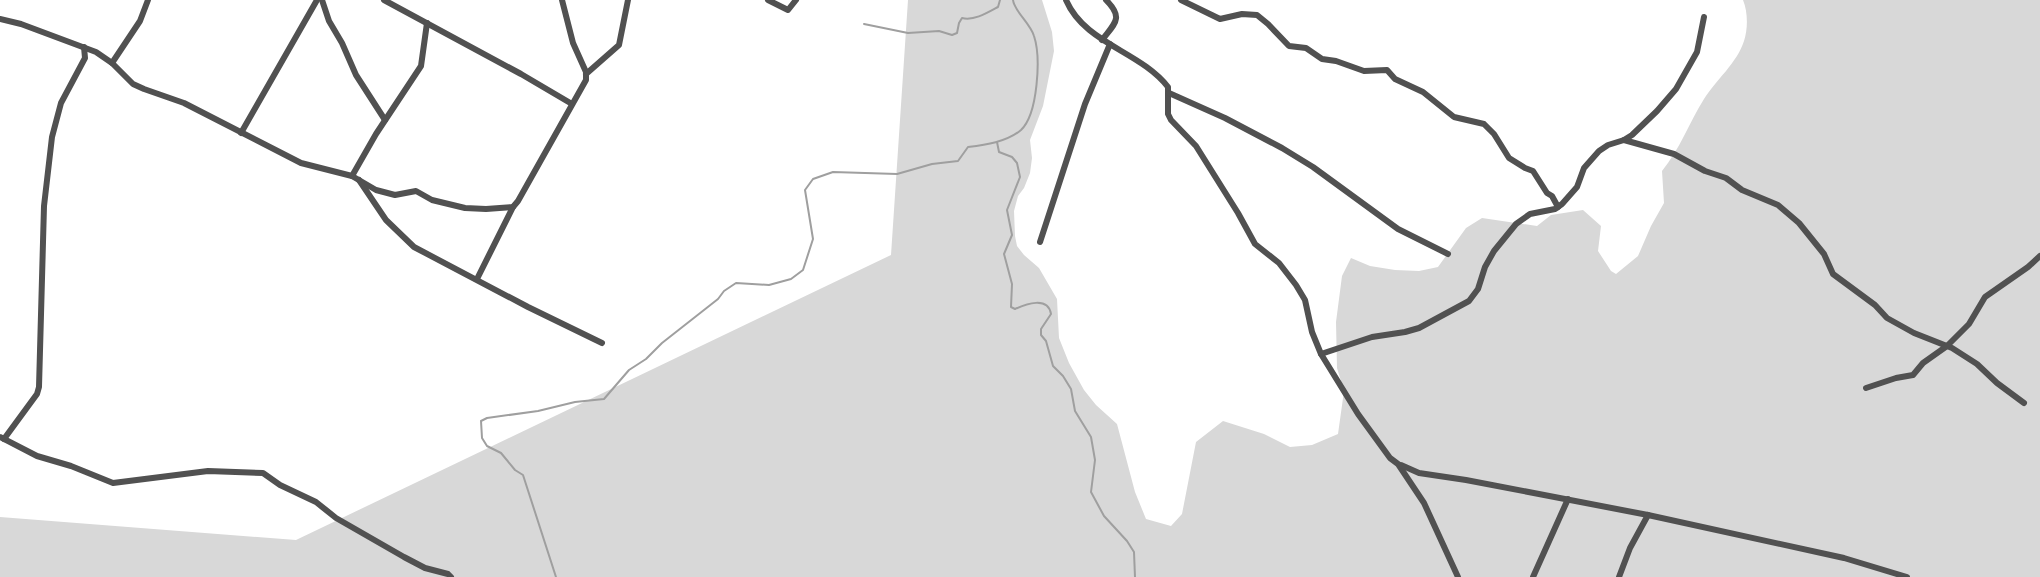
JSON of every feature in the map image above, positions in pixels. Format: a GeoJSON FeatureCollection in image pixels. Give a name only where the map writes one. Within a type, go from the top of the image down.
{"type":"FeatureCollection","features":[{"type":"Feature","properties":{"kind":"street"},"geometry":{"type":"LineString","coordinates":[[112,63],[140,21],[148,0]]}},
{"type":"Feature","properties":{"kind":"street"},"geometry":{"type":"LineString","coordinates":[[241,133],[317,0]]}},
{"type":"Feature","properties":{"kind":"street"},"geometry":{"type":"LineString","coordinates":[[322,0],[329,21],[356,75],[385,120]]}},
{"type":"Feature","properties":{"kind":"street"},"geometry":{"type":"LineString","coordinates":[[384,0],[572,104]]}},
{"type":"Feature","properties":{"kind":"street"},"geometry":{"type":"LineString","coordinates":[[477,279],[513,207],[586,80],[586,74],[573,43],[562,0]]}},
{"type":"Feature","properties":{"kind":"street"},"geometry":{"type":"LineString","coordinates":[[586,74],[619,45],[628,0]]}},
{"type":"Feature","properties":{"kind":"street"},"geometry":{"type":"LineString","coordinates":[[768,0],[788,10],[796,0]]}},
{"type":"Feature","properties":{"kind":"street"},"geometry":{"type":"LineString","coordinates":[[1102,40],[1117,16],[1117,12],[1106,0]]}},
{"type":"Feature","properties":{"kind":"street"},"geometry":{"type":"LineString","coordinates":[[1181,0],[1220,19],[1242,14],[1257,15],[1289,46],[1306,48],[1322,59],[1336,61],[1364,71],[1388,70],[1395,79],[1423,92],[1454,117],[1484,124],[1494,134],[1509,158],[1533,171],[1558,207]]}},
{"type":"Feature","properties":{"kind":"street"},"geometry":{"type":"LineString","coordinates":[[1067,2],[1083,25],[1102,40],[1123,51],[1168,87],[1168,114],[1196,146],[1255,244],[1279,263],[1302,294],[1312,332],[1321,354],[1370,432],[1390,458],[1398,464],[1419,473],[1648,515],[1844,558],[1906,577]]}},
{"type":"Feature","properties":{"kind":"street"},"geometry":{"type":"LineString","coordinates":[[1321,354],[1372,337],[1419,328],[1474,296],[1485,267],[1512,228],[1530,214],[1558,207],[1577,187],[1584,168],[1599,151],[1608,145],[1624,140],[1658,111],[1676,89],[1697,52],[1704,17]]}},
{"type":"Feature","properties":{"kind":"street"},"geometry":{"type":"LineString","coordinates":[[0,19],[21,24],[96,52],[112,63],[133,84],[184,103],[302,163],[355,177],[376,190],[395,195],[416,191],[432,200],[465,208],[486,210],[513,207]]}},
{"type":"Feature","properties":{"kind":"street"},"geometry":{"type":"LineString","coordinates":[[355,177],[385,120],[421,66],[427,22]]}},
{"type":"Feature","properties":{"kind":"street"},"geometry":{"type":"LineString","coordinates":[[1040,242],[1085,104],[1110,44]]}},
{"type":"Feature","properties":{"kind":"street"},"geometry":{"type":"LineString","coordinates":[[84,47],[85,58],[61,103],[52,136],[43,218],[39,387],[37,394],[2,438],[38,456],[113,483],[208,471],[263,473],[280,485],[316,502],[336,518],[404,557],[425,568],[448,574],[451,577]]}},
{"type":"Feature","properties":{"kind":"street"},"geometry":{"type":"LineString","coordinates":[[1169,93],[1226,118],[1282,148],[1398,229],[1448,254]]}},
{"type":"Feature","properties":{"kind":"street"},"geometry":{"type":"LineString","coordinates":[[1624,140],[1674,154],[1705,171],[1726,178],[1742,190],[1778,205],[1798,223],[1824,254],[1833,274],[1875,305],[1887,318],[1914,333],[1947,346],[1977,364],[1997,383],[2024,403]]}},
{"type":"Feature","properties":{"kind":"street"},"geometry":{"type":"LineString","coordinates":[[355,177],[376,208],[406,240],[432,258],[602,344]]}},
{"type":"Feature","properties":{"kind":"street"},"geometry":{"type":"LineString","coordinates":[[1866,388],[1913,375],[1923,363],[1947,346],[1969,324],[1985,297],[2040,256]]}},
{"type":"Feature","properties":{"kind":"street"},"geometry":{"type":"LineString","coordinates":[[1398,464],[1424,503],[1458,577]]}},
{"type":"Feature","properties":{"kind":"street"},"geometry":{"type":"LineString","coordinates":[[1533,577],[1568,500]]}},
{"type":"Feature","properties":{"kind":"street"},"geometry":{"type":"LineString","coordinates":[[1619,577],[1630,548],[1648,515]]}},
{"type":"Feature","properties":{"kind":"shaded area"},"geometry":{"type":"Polygon","coordinates":[[[908,0],[1042,0],[1052,32],[1054,51],[1043,106],[1030,140],[1032,158],[1030,173],[1018,196],[1014,211],[1017,246],[1039,268],[1057,299],[1059,338],[1069,363],[1084,390],[1096,405],[1117,424],[1135,492],[1146,519],[1171,526],[1182,514],[1196,442],[1223,421],[1264,434],[1290,447],[1312,445],[1338,434],[1344,391],[1337,368],[1336,322],[1342,276],[1351,258],[1370,266],[1419,271],[1438,267],[1466,228],[1482,218],[1537,226],[1551,215],[1583,210],[1601,226],[1598,251],[1611,271],[1616,274],[1638,256],[1664,203],[1662,171],[1704,99],[1741,49],[1747,26],[1743,0],[2040,0],[2040,577],[0,577],[0,517],[296,540],[891,255],[908,0]]]}},
{"type":"Feature","properties":{"kind":"waterway"},"geometry":{"type":"LineString","coordinates":[[864,24],[908,33],[939,31],[952,35],[957,33],[962,18],[985,14],[998,7],[1000,0]]}},
{"type":"Feature","properties":{"kind":"waterway"},"geometry":{"type":"LineString","coordinates":[[556,577],[523,475],[515,470],[501,453],[487,446],[482,438],[481,421],[575,402],[604,399],[629,370],[646,359],[662,343],[736,283],[769,285],[791,279],[803,270],[813,239],[805,190],[813,179],[833,172],[897,174],[932,164],[958,161],[968,147],[1003,140],[1021,130],[1027,122],[1034,99],[1037,57],[1032,31],[1013,0]]}},
{"type":"Feature","properties":{"kind":"waterway"},"geometry":{"type":"LineString","coordinates":[[997,142],[999,152],[1012,157],[1017,163],[1020,177],[1007,210],[1012,235],[1004,254],[1012,284],[1011,307],[1015,309],[1041,303],[1049,308],[1051,314],[1041,329],[1041,335],[1046,341],[1053,366],[1071,389],[1075,411],[1091,437],[1095,460],[1091,492],[1104,516],[1134,552],[1135,577]]}}]}
